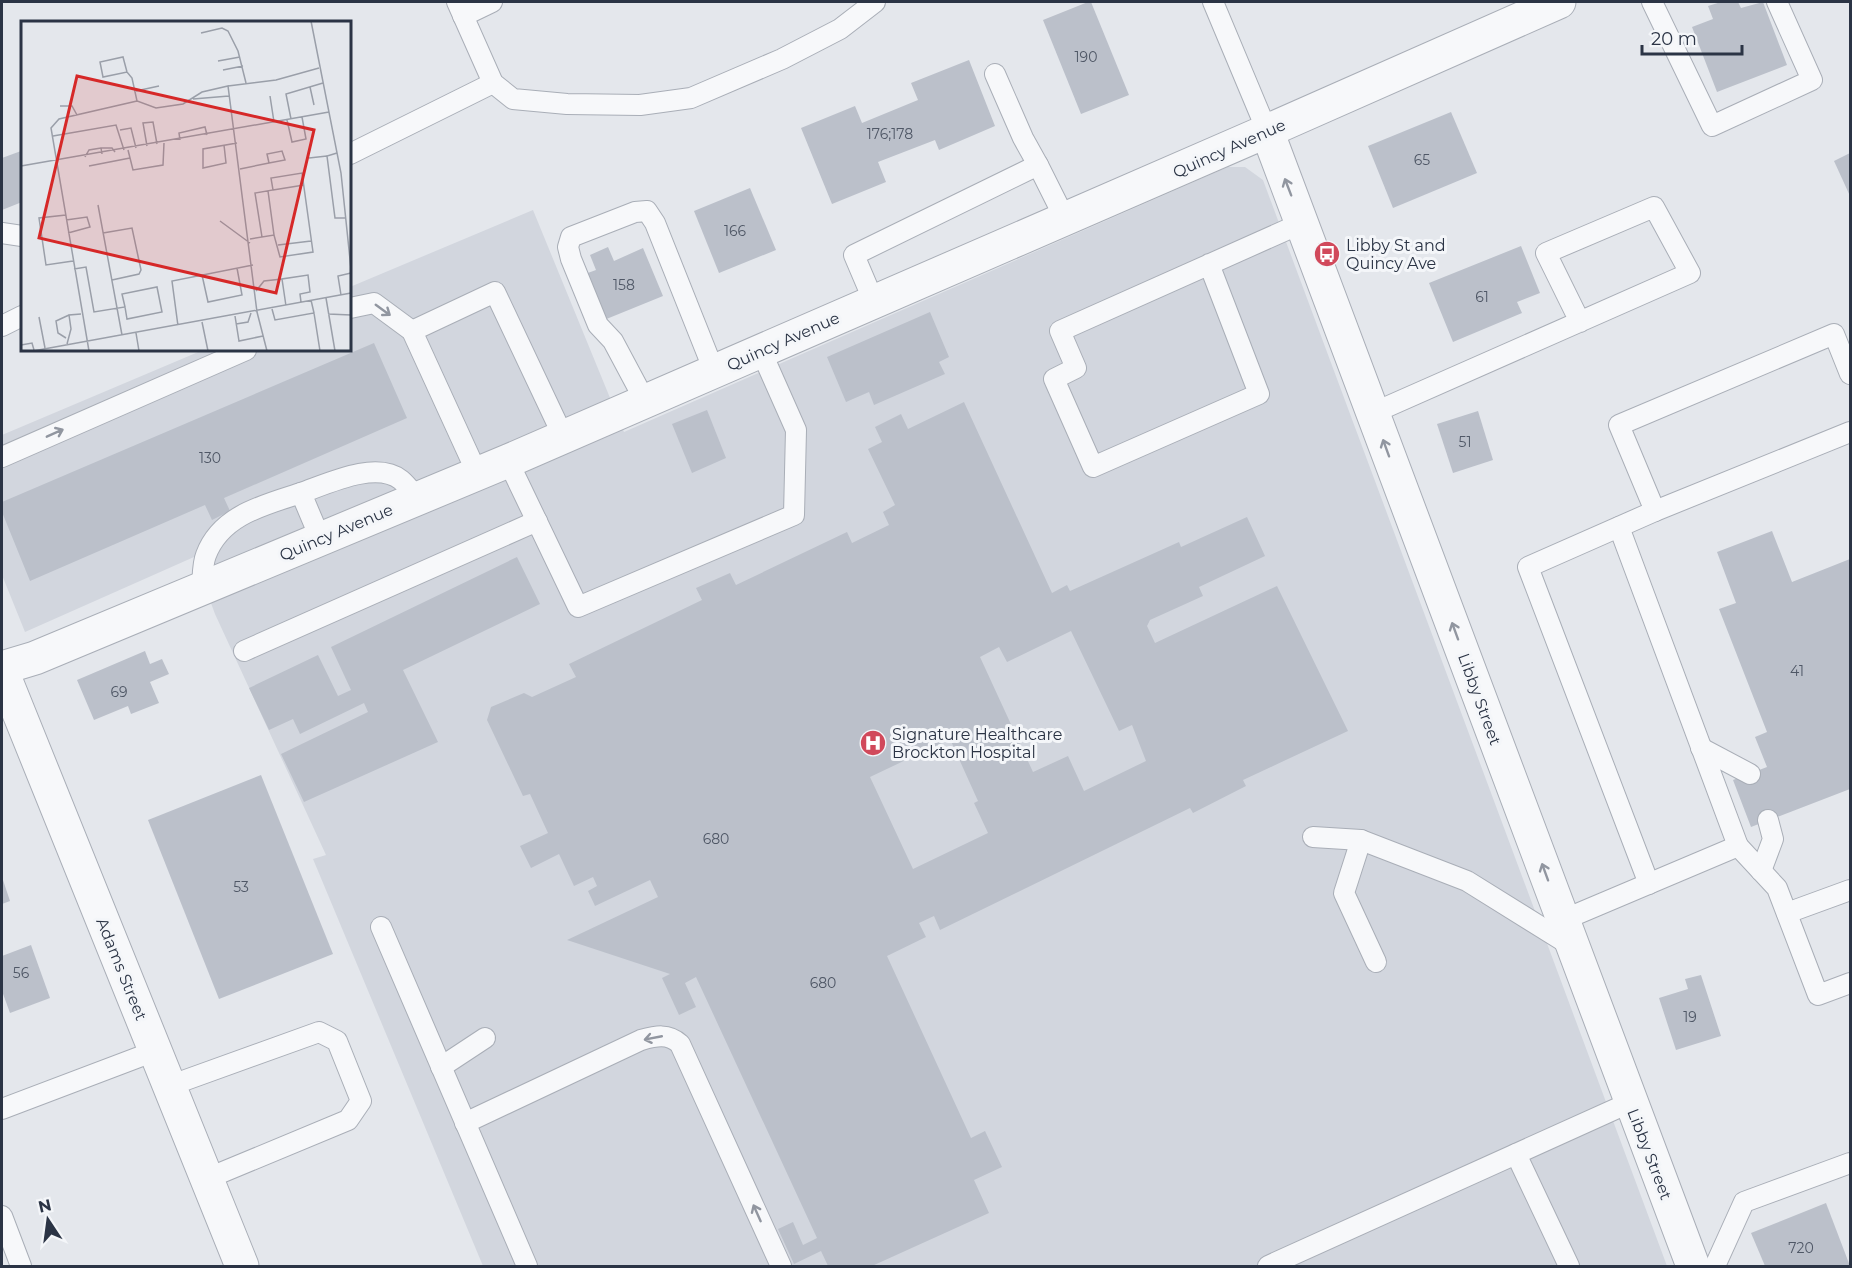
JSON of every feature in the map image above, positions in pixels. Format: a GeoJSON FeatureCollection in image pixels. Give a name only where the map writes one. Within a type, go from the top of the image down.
{"type":"FeatureCollection","features":[{"type":"Feature","properties":{"kind":"street","name":"Quincy Avenue"},"geometry":{"type":"LineString","coordinates":[[2,669],[35,658],[508,461],[1268,131],[1549,3]]}},
{"type":"Feature","properties":{"kind":"street","name":"Libby Street"},"geometry":{"type":"LineString","coordinates":[[1268,131],[1693,1266]]}},
{"type":"Feature","properties":{"kind":"street","name":"Adams Street"},"geometry":{"type":"LineString","coordinates":[[2,669],[242,1266]]}},
{"type":"Feature","properties":{"kind":"lane"},"geometry":{"type":"LineString","coordinates":[[492,2],[460,8],[493,83],[513,99],[567,104],[640,105],[691,98],[782,59],[830,34],[875,2]]}},
{"type":"Feature","properties":{"kind":"lane"},"geometry":{"type":"LineString","coordinates":[[1213,2],[1268,131]]}},
{"type":"Feature","properties":{"kind":"lane"},"geometry":{"type":"LineString","coordinates":[[1652,2],[1712,126],[1812,80],[1777,2]]}},
{"type":"Feature","properties":{"kind":"lane"},"geometry":{"type":"LineString","coordinates":[[995,74],[1023,138],[1065,219]]}},
{"type":"Feature","properties":{"kind":"lane"},"geometry":{"type":"LineString","coordinates":[[351,154],[493,83]]}},
{"type":"Feature","properties":{"kind":"lane"},"geometry":{"type":"LineString","coordinates":[[874,302],[854,255],[1038,165]]}},
{"type":"Feature","properties":{"kind":"lane"},"geometry":{"type":"LineString","coordinates":[[1373,413],[1580,322],[1690,273],[1654,207],[1546,254],[1580,322]]}},
{"type":"Feature","properties":{"kind":"lane"},"geometry":{"type":"LineString","coordinates":[[645,401],[613,341],[598,325],[571,259],[568,247],[571,237],[635,212],[647,211],[655,223],[714,371]]}},
{"type":"Feature","properties":{"kind":"lane"},"geometry":{"type":"LineString","coordinates":[[1209,264],[1259,394],[1093,467],[1054,379],[1076,368],[1060,331],[1209,264],[1302,223]]}},
{"type":"Feature","properties":{"kind":"lane"},"geometry":{"type":"LineString","coordinates":[[2,233],[21,236]]}},
{"type":"Feature","properties":{"kind":"lane"},"geometry":{"type":"LineString","coordinates":[[412,331],[495,292],[563,436]]}},
{"type":"Feature","properties":{"kind":"lane"},"geometry":{"type":"LineString","coordinates":[[351,308],[374,303],[412,331],[477,473]]}},
{"type":"Feature","properties":{"kind":"lane"},"geometry":{"type":"LineString","coordinates":[[2,326],[21,316]]}},
{"type":"Feature","properties":{"kind":"lane"},"geometry":{"type":"LineString","coordinates":[[1655,511],[1619,425],[1834,334],[1851,374]]}},
{"type":"Feature","properties":{"kind":"lane"},"geometry":{"type":"LineString","coordinates":[[2,457],[244,351]]}},
{"type":"Feature","properties":{"kind":"lane"},"geometry":{"type":"LineString","coordinates":[[508,461],[578,607],[794,515],[795,430],[761,351]]}},
{"type":"Feature","properties":{"kind":"lane"},"geometry":{"type":"LineString","coordinates":[[1649,884],[1528,567],[1619,526],[1851,432]]}},
{"type":"Feature","properties":{"kind":"lane"},"geometry":{"type":"LineString","coordinates":[[202,588],[205,556],[218,533],[237,517],[360,473],[386,474],[400,479],[417,498]]}},
{"type":"Feature","properties":{"kind":"lane"},"geometry":{"type":"LineString","coordinates":[[301,493],[320,538]]}},
{"type":"Feature","properties":{"kind":"lane"},"geometry":{"type":"LineString","coordinates":[[244,651],[537,521]]}},
{"type":"Feature","properties":{"kind":"lane"},"geometry":{"type":"LineString","coordinates":[[1619,526],[1738,846],[1777,888],[1818,995],[1851,983]]}},
{"type":"Feature","properties":{"kind":"lane"},"geometry":{"type":"LineString","coordinates":[[1701,748],[1749,774]]}},
{"type":"Feature","properties":{"kind":"lane"},"geometry":{"type":"LineString","coordinates":[[1761,871],[1773,839],[1768,820]]}},
{"type":"Feature","properties":{"kind":"lane"},"geometry":{"type":"LineString","coordinates":[[1313,837],[1361,840],[1467,881],[1568,933],[1649,884],[1738,846]]}},
{"type":"Feature","properties":{"kind":"lane"},"geometry":{"type":"LineString","coordinates":[[1361,840],[1344,893],[1376,962]]}},
{"type":"Feature","properties":{"kind":"lane"},"geometry":{"type":"LineString","coordinates":[[1787,913],[1851,890]]}},
{"type":"Feature","properties":{"kind":"lane"},"geometry":{"type":"LineString","coordinates":[[381,927],[527,1266]]}},
{"type":"Feature","properties":{"kind":"lane"},"geometry":{"type":"LineString","coordinates":[[169,1086],[319,1032],[337,1041],[361,1101],[348,1120],[206,1179]]}},
{"type":"Feature","properties":{"kind":"lane"},"geometry":{"type":"LineString","coordinates":[[465,1123],[605,1057],[657,1036],[674,1038],[680,1044],[781,1266]]}},
{"type":"Feature","properties":{"kind":"lane"},"geometry":{"type":"LineString","coordinates":[[441,1067],[485,1038]]}},
{"type":"Feature","properties":{"kind":"lane"},"geometry":{"type":"LineString","coordinates":[[2,1109],[155,1051]]}},
{"type":"Feature","properties":{"kind":"lane"},"geometry":{"type":"LineString","coordinates":[[1269,1266],[1631,1102]]}},
{"type":"Feature","properties":{"kind":"lane"},"geometry":{"type":"LineString","coordinates":[[1516,1154],[1569,1266]]}},
{"type":"Feature","properties":{"kind":"lane"},"geometry":{"type":"LineString","coordinates":[[1715,1266],[1744,1202],[1851,1163]]}},
{"type":"Feature","properties":{"kind":"lane"},"geometry":{"type":"LineString","coordinates":[[2,1216],[21,1266]]}},
{"type":"Feature","properties":{"kind":"shaded area","name":"Signature Healthcare Brockton Hospital"},"geometry":{"type":"Polygon","coordinates":[[[1228,167],[1245,167],[1263,180],[1667,1266],[483,1266],[313,859],[326,855],[215,614],[194,557],[25,632],[2,575],[2,435],[201,351],[351,351],[351,287],[533,210],[624,432],[1228,167]]]}},
{"type":"Feature","properties":{"kind":"building"},"geometry":{"type":"Polygon","coordinates":[[[1091,2],[1129,95],[1081,114],[1043,20],[1091,2]]]}},
{"type":"Feature","properties":{"kind":"building"},"geometry":{"type":"Polygon","coordinates":[[[1721,2],[1738,2],[1741,8],[1763,2],[1787,65],[1717,92],[1692,27],[1713,19],[1708,6],[1721,2]]]}},
{"type":"Feature","properties":{"kind":"building"},"geometry":{"type":"Polygon","coordinates":[[[969,60],[995,126],[939,150],[935,140],[878,162],[886,182],[832,204],[801,128],[855,106],[862,123],[918,100],[911,83],[969,60]]]}},
{"type":"Feature","properties":{"kind":"building"},"geometry":{"type":"Polygon","coordinates":[[[1451,112],[1477,173],[1393,208],[1368,146],[1451,112]]]}},
{"type":"Feature","properties":{"kind":"building"},"geometry":{"type":"Polygon","coordinates":[[[21,151],[21,202],[2,210],[2,158],[21,151]]]}},
{"type":"Feature","properties":{"kind":"building"},"geometry":{"type":"Polygon","coordinates":[[[1850,153],[1850,196],[1834,161],[1850,153]]]}},
{"type":"Feature","properties":{"kind":"building"},"geometry":{"type":"Polygon","coordinates":[[[750,188],[776,250],[719,273],[694,211],[750,188]]]}},
{"type":"Feature","properties":{"kind":"building"},"geometry":{"type":"Polygon","coordinates":[[[1521,246],[1540,293],[1517,302],[1522,313],[1453,342],[1429,283],[1521,246]]]}},
{"type":"Feature","properties":{"kind":"building"},"geometry":{"type":"Polygon","coordinates":[[[608,247],[614,261],[643,248],[663,296],[604,320],[585,274],[596,270],[590,255],[608,247]]]}},
{"type":"Feature","properties":{"kind":"building"},"geometry":{"type":"Polygon","coordinates":[[[930,312],[949,357],[939,362],[945,374],[874,405],[869,392],[846,402],[827,357],[930,312]]]}},
{"type":"Feature","properties":{"kind":"building"},"geometry":{"type":"Polygon","coordinates":[[[374,343],[407,418],[224,498],[230,511],[212,520],[205,505],[30,581],[2,512],[2,502],[374,343]]]}},
{"type":"Feature","properties":{"kind":"building"},"geometry":{"type":"Polygon","coordinates":[[[964,402],[1052,593],[1067,585],[1070,591],[1179,542],[1181,547],[1247,517],[1265,556],[1199,587],[1203,596],[1150,620],[1147,626],[1155,643],[1277,586],[1348,731],[1243,780],[1246,786],[1193,813],[1190,808],[940,930],[934,916],[919,923],[926,937],[887,956],[971,1138],[985,1131],[1002,1167],[974,1180],[989,1213],[872,1266],[828,1266],[821,1251],[794,1264],[778,1229],[793,1222],[803,1245],[817,1238],[696,977],[685,983],[696,1007],[679,1015],[662,978],[670,974],[567,940],[658,897],[650,880],[595,906],[588,891],[597,886],[593,877],[574,886],[559,854],[531,868],[520,846],[548,833],[530,794],[523,796],[487,720],[491,707],[524,693],[532,697],[576,677],[569,664],[702,600],[696,588],[730,573],[736,585],[847,532],[852,543],[889,525],[883,512],[895,505],[868,449],[882,442],[875,427],[901,414],[908,429],[964,402]],[[1071,631],[1007,662],[999,647],[980,657],[1033,772],[1068,756],[1084,791],[1146,761],[1132,725],[1119,731],[1071,631]],[[950,739],[870,777],[913,869],[988,833],[974,803],[978,801],[950,739]]]}},
{"type":"Feature","properties":{"kind":"building"},"geometry":{"type":"Polygon","coordinates":[[[707,410],[726,458],[692,473],[672,424],[707,410]]]}},
{"type":"Feature","properties":{"kind":"building"},"geometry":{"type":"Polygon","coordinates":[[[1478,411],[1493,460],[1453,473],[1437,424],[1478,411]]]}},
{"type":"Feature","properties":{"kind":"building"},"geometry":{"type":"Polygon","coordinates":[[[1772,531],[1792,582],[1850,559],[1850,789],[1751,827],[1733,780],[1767,767],[1755,737],[1767,732],[1719,609],[1736,603],[1717,552],[1772,531]]]}},
{"type":"Feature","properties":{"kind":"building"},"geometry":{"type":"Polygon","coordinates":[[[517,557],[540,604],[403,670],[438,742],[304,802],[281,754],[368,712],[364,703],[300,734],[293,719],[269,730],[249,688],[318,655],[338,696],[351,690],[331,647],[517,557]]]}},
{"type":"Feature","properties":{"kind":"building"},"geometry":{"type":"Polygon","coordinates":[[[145,651],[150,664],[162,659],[169,674],[150,682],[159,703],[131,714],[128,706],[94,720],[77,680],[145,651]]]}},
{"type":"Feature","properties":{"kind":"building"},"geometry":{"type":"Polygon","coordinates":[[[261,775],[333,954],[219,999],[148,820],[261,775]]]}},
{"type":"Feature","properties":{"kind":"building"},"geometry":{"type":"Polygon","coordinates":[[[2,877],[10,901],[2,904],[2,877]]]}},
{"type":"Feature","properties":{"kind":"building"},"geometry":{"type":"Polygon","coordinates":[[[31,945],[50,998],[10,1013],[2,991],[2,956],[31,945]]]}},
{"type":"Feature","properties":{"kind":"building"},"geometry":{"type":"Polygon","coordinates":[[[1701,975],[1721,1036],[1676,1050],[1659,998],[1688,989],[1685,979],[1701,975]]]}},
{"type":"Feature","properties":{"kind":"building"},"geometry":{"type":"Polygon","coordinates":[[[1826,1203],[1850,1266],[1765,1266],[1751,1233],[1826,1203]]]}},
{"type":"Feature","properties":{"kind":"place","name":"Libby St and Quincy Ave"},"geometry":{"type":"Point","coordinates":[1327,254]}},
{"type":"Feature","properties":{"kind":"place","name":"Signature Healthcare Brockton Hospital"},"geometry":{"type":"Point","coordinates":[873,743]}}]}
